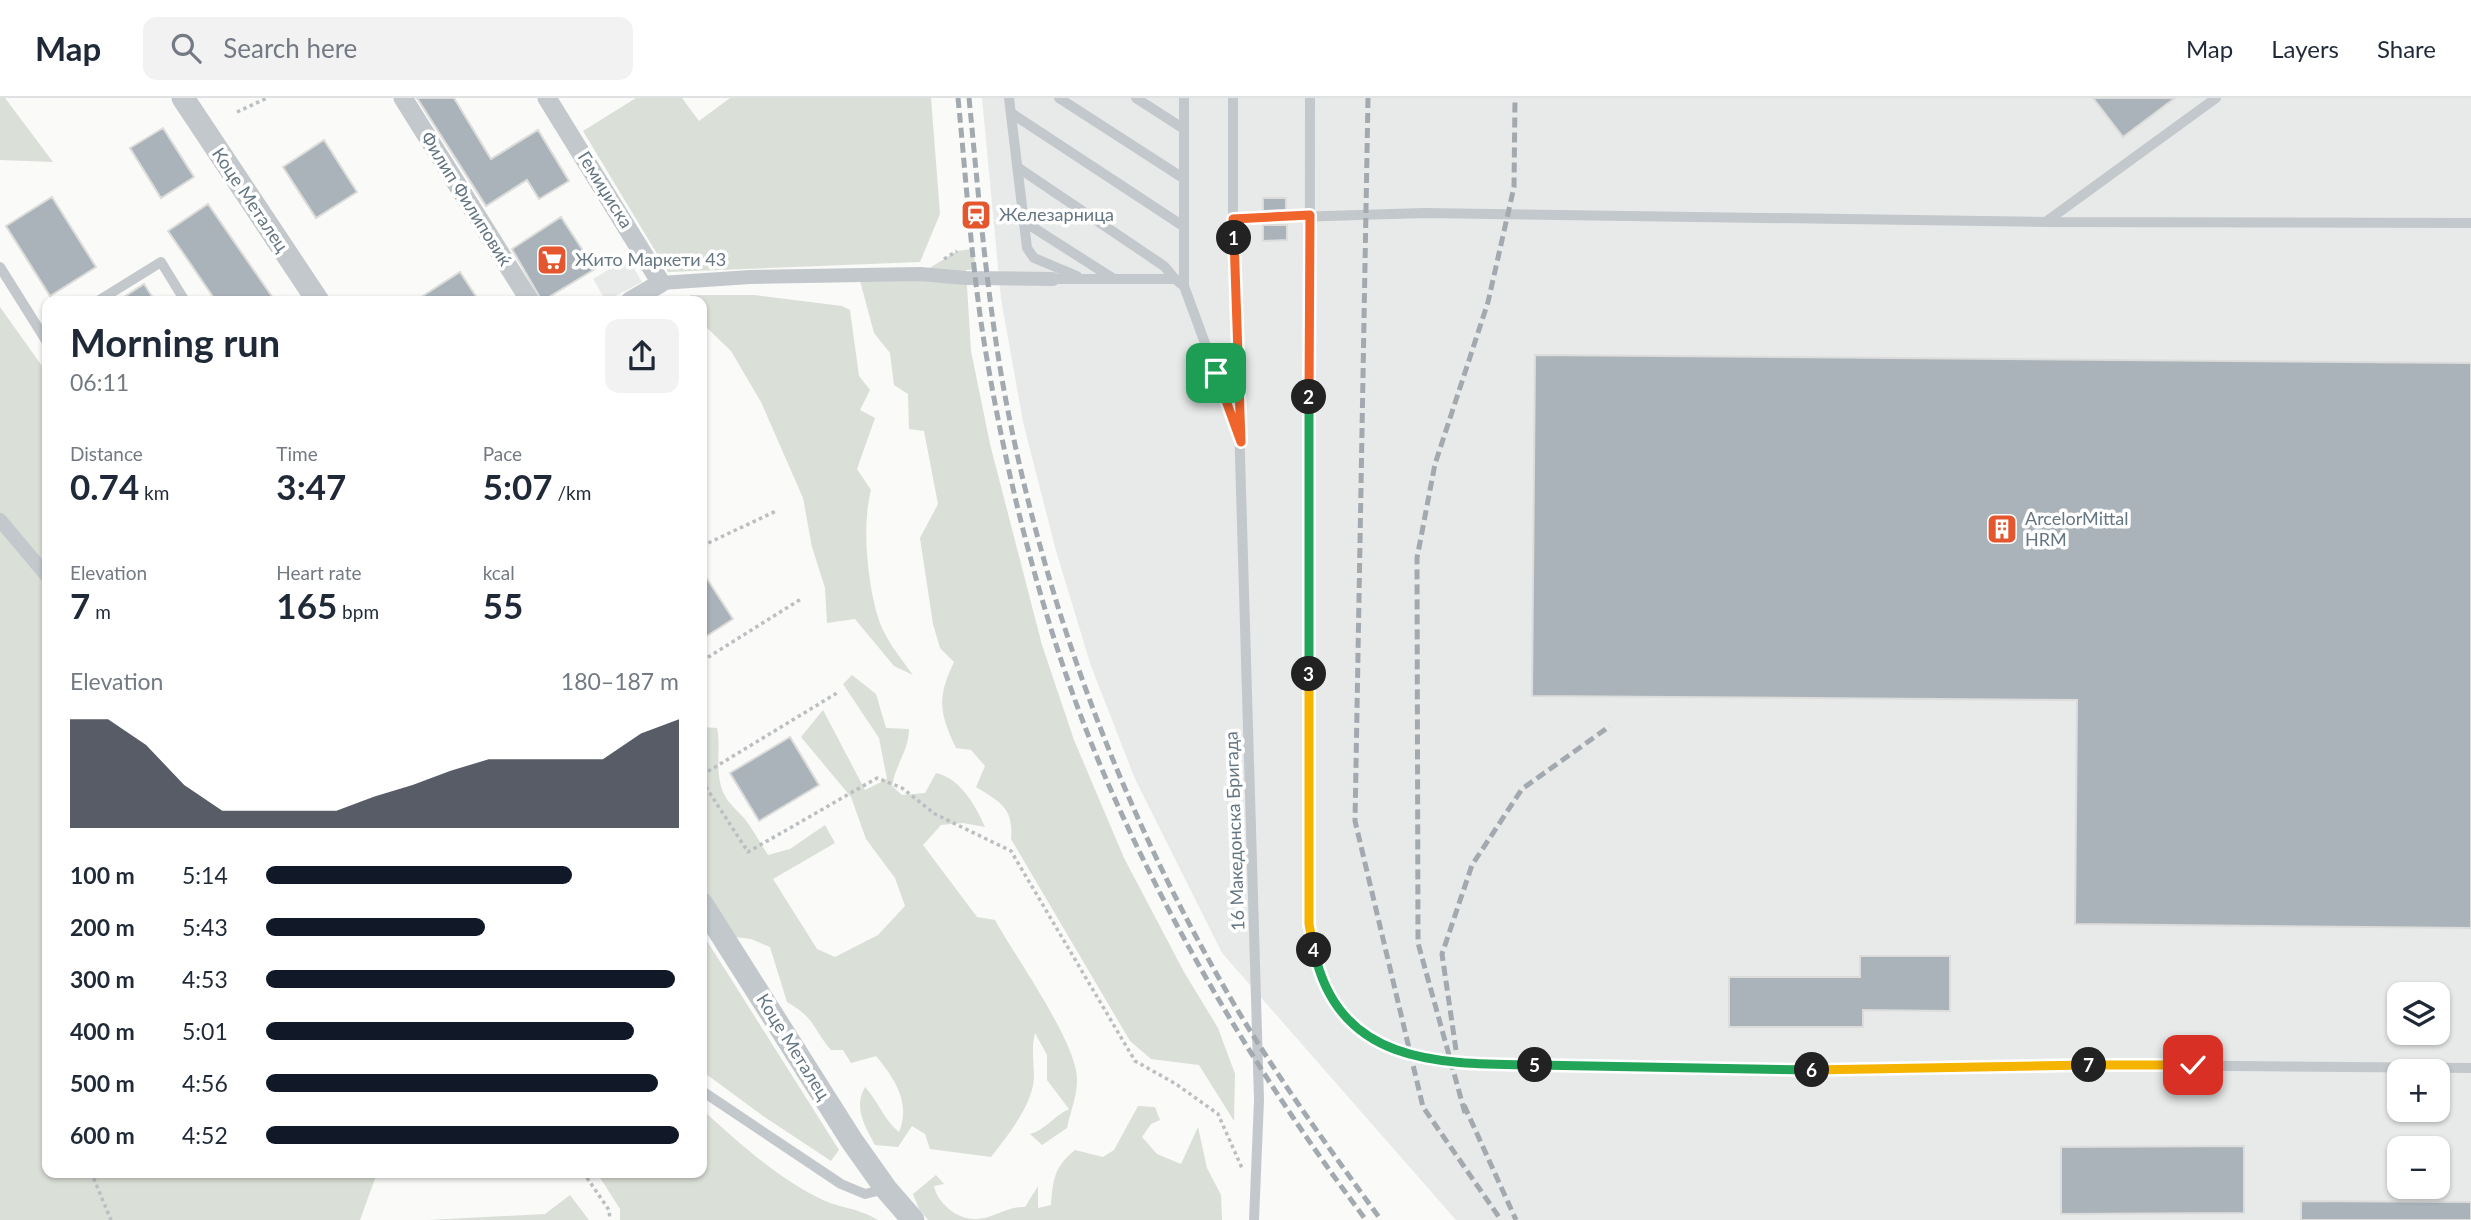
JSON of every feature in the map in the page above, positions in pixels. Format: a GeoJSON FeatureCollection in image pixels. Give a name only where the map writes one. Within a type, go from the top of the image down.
{"type":"FeatureCollection","features":[{"type":"Feature","properties":{"kind":"street","name":"Коце Металец"},"geometry":{"type":"LineString","coordinates":[[183,98],[315,296]]}},
{"type":"Feature","properties":{"kind":"street","name":"Филип Филиповиќ"},"geometry":{"type":"LineString","coordinates":[[403,98],[527,296]]}},
{"type":"Feature","properties":{"kind":"street","name":"Гемиџиска"},"geometry":{"type":"LineString","coordinates":[[547,98],[661,283]]}},
{"type":"Feature","properties":{"kind":"street"},"geometry":{"type":"LineString","coordinates":[[639,296],[661,283],[750,277],[920,274],[966,278],[1053,279]]}},
{"type":"Feature","properties":{"kind":"street"},"geometry":{"type":"LineString","coordinates":[[0,520],[42,570]]}},
{"type":"Feature","properties":{"kind":"street","name":"Коце Металец"},"geometry":{"type":"LineString","coordinates":[[707,912],[886,1189],[912,1220]]}},
{"type":"Feature","properties":{"kind":"lane"},"geometry":{"type":"LineString","coordinates":[[1010,98],[1027,248],[1034,258],[1085,279]]}},
{"type":"Feature","properties":{"kind":"lane"},"geometry":{"type":"LineString","coordinates":[[1059,98],[1183,178]]}},
{"type":"Feature","properties":{"kind":"lane"},"geometry":{"type":"LineString","coordinates":[[1136,98],[1184,129]]}},
{"type":"Feature","properties":{"kind":"lane"},"geometry":{"type":"LineString","coordinates":[[1179,282],[1183,226],[1184,98]]}},
{"type":"Feature","properties":{"kind":"lane","name":"16 Македонска Бригада"},"geometry":{"type":"LineString","coordinates":[[1233,98],[1233,219],[1259,1100],[1258,1182],[1254,1220]]}},
{"type":"Feature","properties":{"kind":"lane"},"geometry":{"type":"LineString","coordinates":[[1310,98],[1309,924],[1318,967],[1342,1014],[1367,1037],[1425,1059],[1507,1064],[1816,1070],[2123,1065],[2471,1068]]}},
{"type":"Feature","properties":{"kind":"lane"},"geometry":{"type":"LineString","coordinates":[[2046,222],[2216,98]]}},
{"type":"Feature","properties":{"kind":"lane"},"geometry":{"type":"LineString","coordinates":[[1011,113],[1183,226]]}},
{"type":"Feature","properties":{"kind":"lane"},"geometry":{"type":"LineString","coordinates":[[1017,167],[1164,266],[1179,282],[1241,442]]}},
{"type":"Feature","properties":{"kind":"lane"},"geometry":{"type":"LineString","coordinates":[[1233,219],[1438,213],[2046,222],[2471,223]]}},
{"type":"Feature","properties":{"kind":"lane"},"geometry":{"type":"LineString","coordinates":[[1023,221],[1114,279]]}},
{"type":"Feature","properties":{"kind":"lane"},"geometry":{"type":"LineString","coordinates":[[106,296],[161,262],[183,296]]}},
{"type":"Feature","properties":{"kind":"lane"},"geometry":{"type":"LineString","coordinates":[[0,267],[42,334]]}},
{"type":"Feature","properties":{"kind":"lane"},"geometry":{"type":"LineString","coordinates":[[1053,279],[1179,282]]}},
{"type":"Feature","properties":{"kind":"lane"},"geometry":{"type":"LineString","coordinates":[[707,1094],[841,1184],[865,1194],[886,1189]]}},
{"type":"Feature","properties":{"kind":"path"},"geometry":{"type":"LineString","coordinates":[[237,113],[267,98]]}},
{"type":"Feature","properties":{"kind":"path"},"geometry":{"type":"LineString","coordinates":[[707,545],[776,511]]}},
{"type":"Feature","properties":{"kind":"path"},"geometry":{"type":"LineString","coordinates":[[707,658],[800,599]]}},
{"type":"Feature","properties":{"kind":"path"},"geometry":{"type":"LineString","coordinates":[[707,772],[837,693]]}},
{"type":"Feature","properties":{"kind":"path"},"geometry":{"type":"LineString","coordinates":[[707,789],[748,852],[877,778],[902,788],[935,814],[1011,851],[1135,1061],[1176,1084],[1218,1114],[1238,1165],[1258,1182]]}},
{"type":"Feature","properties":{"kind":"path"},"geometry":{"type":"LineString","coordinates":[[94,1178],[111,1220]]}},
{"type":"Feature","properties":{"kind":"path"},"geometry":{"type":"LineString","coordinates":[[587,1178],[609,1210],[610,1220]]}},
{"type":"Feature","properties":{"kind":"shaded area"},"geometry":{"type":"Polygon","coordinates":[[[0,98],[5,98],[53,162],[0,160],[0,98]]]}},
{"type":"Feature","properties":{"kind":"shaded area"},"geometry":{"type":"Polygon","coordinates":[[[636,98],[682,98],[699,121],[730,98],[931,98],[940,214],[920,262],[668,272],[583,131],[636,98]]]}},
{"type":"Feature","properties":{"kind":"shaded area"},"geometry":{"type":"Polygon","coordinates":[[[982,98],[2471,98],[2471,1220],[1456,1220],[1222,953],[1135,779],[1091,666],[1056,551],[1023,422],[1001,299],[982,98]]]}},
{"type":"Feature","properties":{"kind":"shaded area"},"geometry":{"type":"Polygon","coordinates":[[[973,249],[976,269],[966,270],[971,351],[990,444],[1042,645],[1074,740],[1124,858],[1184,972],[1218,1028],[1235,1074],[1234,1121],[1199,1065],[1151,1059],[1130,1041],[1011,839],[1008,813],[998,802],[976,787],[985,766],[971,750],[956,748],[943,715],[945,685],[954,662],[940,648],[933,624],[920,538],[938,504],[924,431],[909,429],[908,394],[894,385],[890,353],[874,333],[859,277],[920,274],[957,251],[973,249]]]}},
{"type":"Feature","properties":{"kind":"shaded area"},"geometry":{"type":"Polygon","coordinates":[[[628,258],[642,282],[615,296],[603,296],[593,279],[628,258]]]}},
{"type":"Feature","properties":{"kind":"shaded area"},"geometry":{"type":"Polygon","coordinates":[[[754,295],[842,306],[850,310],[859,376],[870,390],[860,410],[875,418],[857,469],[871,490],[866,535],[871,585],[883,631],[913,675],[894,666],[855,619],[827,623],[825,588],[812,547],[803,498],[761,402],[731,351],[707,328],[707,296],[690,296],[754,295]]]}},
{"type":"Feature","properties":{"kind":"shaded area"},"geometry":{"type":"Polygon","coordinates":[[[0,307],[42,366],[42,1178],[375,1178],[360,1220],[0,1220],[0,307]]]}},
{"type":"Feature","properties":{"kind":"shaded area"},"geometry":{"type":"Polygon","coordinates":[[[852,675],[876,694],[886,728],[909,729],[907,744],[892,786],[902,795],[925,793],[936,773],[945,776],[966,794],[985,827],[963,823],[941,825],[923,845],[977,917],[995,920],[1044,1000],[1068,1046],[1077,1081],[1067,1128],[1042,1145],[1030,1134],[1069,1109],[1047,1080],[1047,1055],[1035,1033],[1034,1078],[1029,1099],[1018,1120],[991,1157],[930,1149],[925,1134],[912,1126],[898,1147],[875,1145],[862,1117],[860,1102],[865,1087],[899,1132],[902,1101],[889,1074],[876,1056],[851,1063],[843,1050],[831,1050],[808,1018],[787,1002],[770,947],[751,939],[735,937],[707,895],[707,727],[717,728],[719,775],[723,793],[747,822],[768,855],[790,849],[825,825],[835,843],[773,879],[817,949],[835,957],[878,935],[905,906],[895,878],[866,839],[851,797],[801,737],[823,710],[865,790],[887,779],[879,738],[843,684],[852,675]]]}},
{"type":"Feature","properties":{"kind":"shaded area"},"geometry":{"type":"Polygon","coordinates":[[[707,941],[839,1150],[831,1161],[707,1075],[707,941]]]}},
{"type":"Feature","properties":{"kind":"shaded area"},"geometry":{"type":"Polygon","coordinates":[[[1138,1106],[1155,1107],[1160,1120],[1151,1124],[1142,1137],[1157,1154],[1181,1164],[1198,1127],[1207,1168],[1221,1195],[1222,1220],[928,1220],[919,1209],[913,1194],[936,1175],[944,1184],[934,1186],[939,1198],[949,1209],[969,1219],[1025,1207],[1038,1186],[1038,1208],[1051,1205],[1054,1181],[1063,1162],[1075,1150],[1103,1157],[1114,1150],[1138,1106]]]}},
{"type":"Feature","properties":{"kind":"shaded area"},"geometry":{"type":"Polygon","coordinates":[[[707,1113],[775,1171],[807,1192],[878,1220],[620,1220],[620,1209],[600,1178],[707,1178],[707,1113]]]}},
{"type":"Feature","properties":{"kind":"shaded area"},"geometry":{"type":"Polygon","coordinates":[[[570,1195],[589,1220],[428,1220],[545,1214],[570,1195]]]}},
{"type":"Feature","properties":{"kind":"building"},"geometry":{"type":"Polygon","coordinates":[[[417,98],[454,98],[491,159],[538,130],[569,181],[539,199],[527,180],[486,206],[417,98]]]}},
{"type":"Feature","properties":{"kind":"building"},"geometry":{"type":"Polygon","coordinates":[[[2093,98],[2175,98],[2123,137],[2093,98]]]}},
{"type":"Feature","properties":{"kind":"building"},"geometry":{"type":"Polygon","coordinates":[[[163,128],[194,177],[161,198],[130,148],[163,128]]]}},
{"type":"Feature","properties":{"kind":"building"},"geometry":{"type":"Polygon","coordinates":[[[324,140],[357,192],[316,218],[283,167],[324,140]]]}},
{"type":"Feature","properties":{"kind":"building"},"geometry":{"type":"Polygon","coordinates":[[[52,197],[96,267],[50,296],[6,226],[52,197]]]}},
{"type":"Feature","properties":{"kind":"building"},"geometry":{"type":"Polygon","coordinates":[[[1263,198],[1286,198],[1286,210],[1263,211],[1263,198]]]}},
{"type":"Feature","properties":{"kind":"building"},"geometry":{"type":"Polygon","coordinates":[[[208,204],[272,296],[213,296],[168,231],[208,204]]]}},
{"type":"Feature","properties":{"kind":"building","name":"Жито Маркети 43"},"geometry":{"type":"Polygon","coordinates":[[[561,217],[595,269],[550,296],[539,296],[512,249],[561,217]]]}},
{"type":"Feature","properties":{"kind":"building"},"geometry":{"type":"Polygon","coordinates":[[[1263,225],[1287,225],[1287,240],[1263,241],[1263,225]]]}},
{"type":"Feature","properties":{"kind":"building"},"geometry":{"type":"Polygon","coordinates":[[[460,272],[476,296],[423,296],[460,272]]]}},
{"type":"Feature","properties":{"kind":"building"},"geometry":{"type":"Polygon","coordinates":[[[144,284],[152,296],[126,296],[144,284]]]}},
{"type":"Feature","properties":{"kind":"building","name":"ArcelorMittal HRM"},"geometry":{"type":"Polygon","coordinates":[[[1535,355],[2471,363],[2471,928],[2075,924],[2077,700],[1532,696],[1535,355]]]}},
{"type":"Feature","properties":{"kind":"building"},"geometry":{"type":"Polygon","coordinates":[[[707,579],[733,619],[707,636],[707,579]]]}},
{"type":"Feature","properties":{"kind":"building"},"geometry":{"type":"Polygon","coordinates":[[[790,737],[819,785],[759,821],[730,773],[790,737]]]}},
{"type":"Feature","properties":{"kind":"building"},"geometry":{"type":"Polygon","coordinates":[[[1860,956],[1950,956],[1950,1011],[1863,1010],[1863,1027],[1729,1027],[1729,977],[1860,977],[1860,956]]]}},
{"type":"Feature","properties":{"kind":"building"},"geometry":{"type":"Polygon","coordinates":[[[2244,1146],[2244,1213],[2061,1214],[2061,1147],[2244,1146]]]}},
{"type":"Feature","properties":{"kind":"building"},"geometry":{"type":"Polygon","coordinates":[[[2301,1201],[2471,1202],[2471,1220],[2301,1220],[2301,1201]]]}},
{"type":"Feature","properties":{"kind":"railway"},"geometry":{"type":"LineString","coordinates":[[958,98],[978,299],[998,419],[1038,585],[1092,746],[1140,853],[1197,962],[1260,1068],[1366,1220]]}},
{"type":"Feature","properties":{"kind":"railway"},"geometry":{"type":"LineString","coordinates":[[969,98],[989,288],[1006,401],[1042,554],[1091,703],[1152,848],[1224,987],[1280,1077],[1381,1220]]}},
{"type":"Feature","properties":{"kind":"railway"},"geometry":{"type":"LineString","coordinates":[[1368,98],[1355,821],[1423,1107],[1501,1220]]}},
{"type":"Feature","properties":{"kind":"railway"},"geometry":{"type":"LineString","coordinates":[[1465,1113],[1418,943],[1417,558],[1435,464],[1488,302],[1514,187],[1515,98]]}},
{"type":"Feature","properties":{"kind":"railway"},"geometry":{"type":"LineString","coordinates":[[1456,1050],[1442,954],[1472,865],[1522,789],[1610,726]]}},
{"type":"Feature","properties":{"kind":"railway"},"geometry":{"type":"LineString","coordinates":[[1464,1105],[1516,1220]]}},
{"type":"Feature","properties":{"kind":"place","name":"Железарница"},"geometry":{"type":"Point","coordinates":[976,215]}},
{"type":"Feature","properties":{"kind":"place","name":"Жито Маркети 43"},"geometry":{"type":"Point","coordinates":[552,260]}},
{"type":"Feature","properties":{"kind":"place","name":"ArcelorMittal HRM"},"geometry":{"type":"Point","coordinates":[2002,529]}},
{"type":"Feature","properties":{"kind":"route"},"geometry":{"type":"LineString","coordinates":[[1216,373],[1241,442],[1233,219],[1310,215],[1309,924],[1318,967],[1342,1014],[1367,1037],[1425,1059],[1507,1064],[1816,1070],[2193,1065]]}}]}
